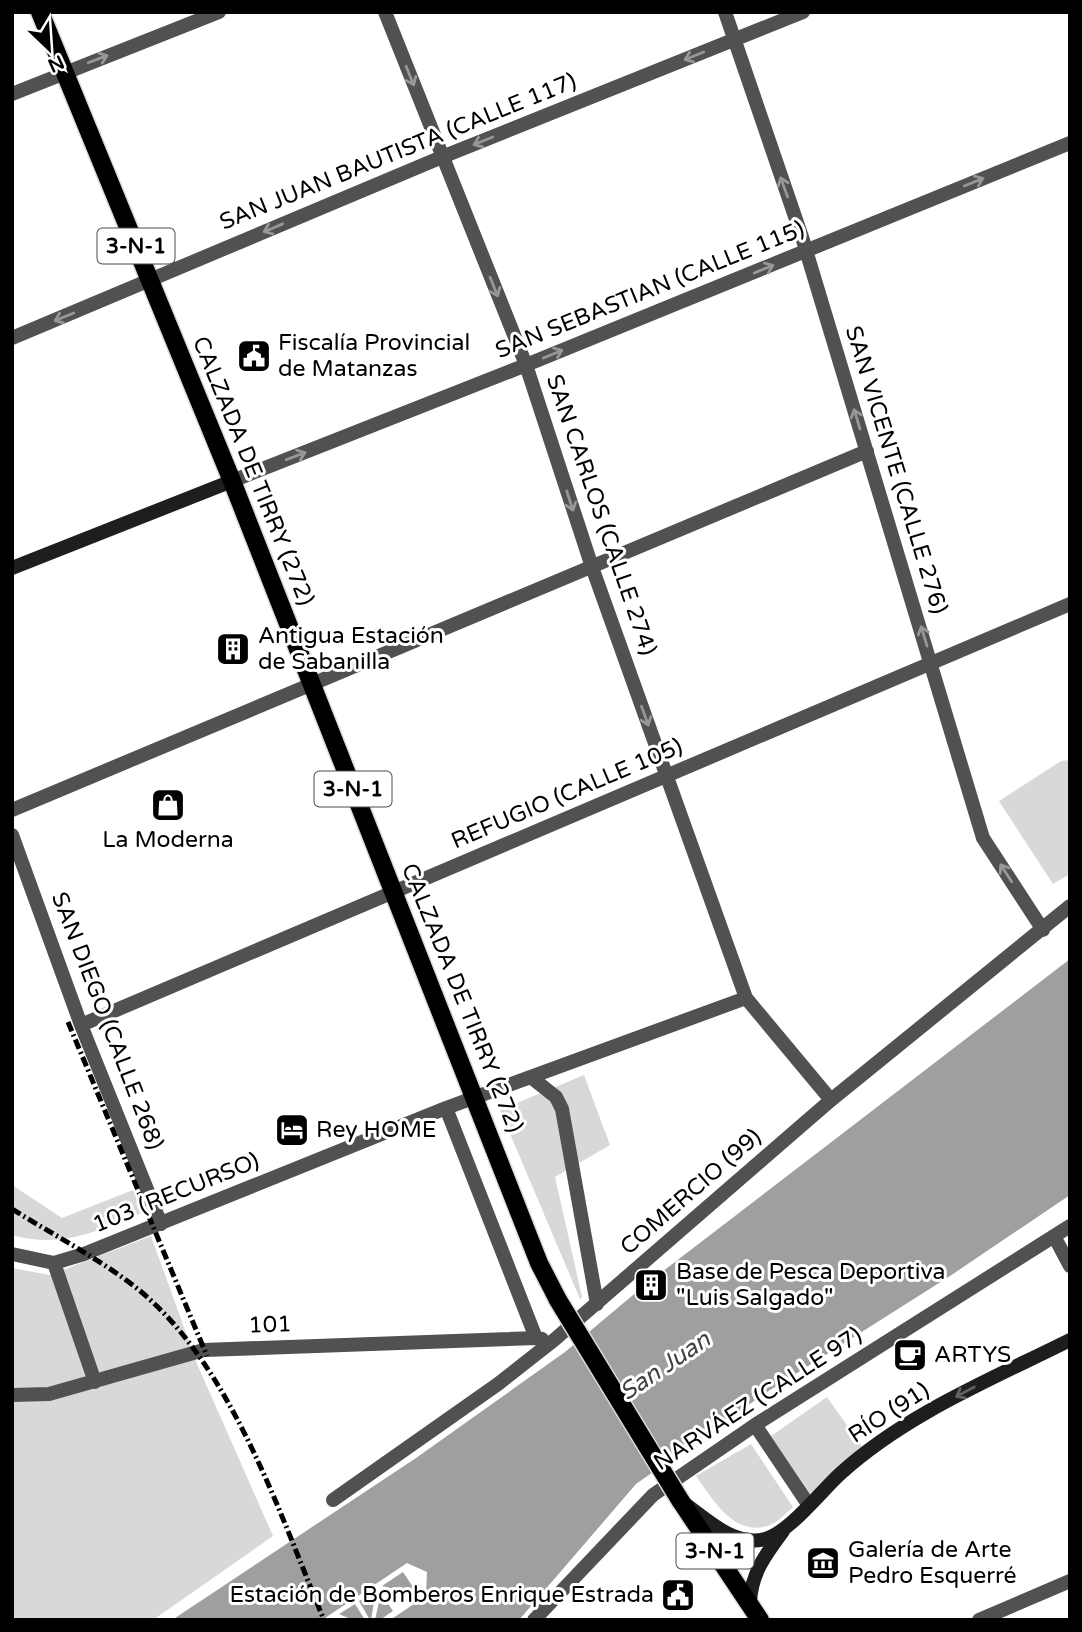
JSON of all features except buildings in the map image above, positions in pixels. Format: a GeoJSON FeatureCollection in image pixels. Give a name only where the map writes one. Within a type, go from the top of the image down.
{"type":"FeatureCollection","features":[{"type":"Feature","properties":{"kind":"main road","name":"CALZADA DE TIRRY (272)"},"geometry":{"type":"LineString","coordinates":[[40,12],[232,481],[539,1263],[558,1300],[681,1500]]}},
{"type":"Feature","properties":{"kind":"main road","name":"3-N-1"},"geometry":{"type":"LineString","coordinates":[[681,1500],[760,1620]]}},
{"type":"Feature","properties":{"kind":"street"},"geometry":{"type":"LineString","coordinates":[[12,94],[219,12]]}},
{"type":"Feature","properties":{"kind":"street","name":"SAN CARLOS (CALLE 274)"},"geometry":{"type":"LineString","coordinates":[[385,12],[526,365],[592,567],[746,998]]}},
{"type":"Feature","properties":{"kind":"street","name":"SAN VICENTE (CALLE 276)"},"geometry":{"type":"LineString","coordinates":[[725,12],[806,252],[983,838],[1043,930]]}},
{"type":"Feature","properties":{"kind":"street","name":"SAN JUAN BAUTISTA (CALLE 117)"},"geometry":{"type":"LineString","coordinates":[[12,338],[442,157],[803,12]]}},
{"type":"Feature","properties":{"kind":"street","name":"SAN SEBASTIAN (CALLE 115)"},"geometry":{"type":"LineString","coordinates":[[12,568],[526,365],[1070,143]]}},
{"type":"Feature","properties":{"kind":"street"},"geometry":{"type":"LineString","coordinates":[[12,810],[867,452]]}},
{"type":"Feature","properties":{"kind":"street","name":"REFUGIO (CALLE 105)"},"geometry":{"type":"LineString","coordinates":[[82,1025],[1070,604]]}},
{"type":"Feature","properties":{"kind":"street","name":"SAN DIEGO (CALLE 268)"},"geometry":{"type":"LineString","coordinates":[[12,835],[82,1025],[160,1224]]}},
{"type":"Feature","properties":{"kind":"street","name":"COMERCIO (99)"},"geometry":{"type":"LineString","coordinates":[[333,1500],[498,1384],[554,1340],[831,1100],[1070,906]]}},
{"type":"Feature","properties":{"kind":"street"},"geometry":{"type":"LineString","coordinates":[[746,998],[831,1100]]}},
{"type":"Feature","properties":{"kind":"street","name":"103 (RECURSO)"},"geometry":{"type":"LineString","coordinates":[[54,1263],[160,1224],[446,1108],[746,998]]}},
{"type":"Feature","properties":{"kind":"street"},"geometry":{"type":"LineString","coordinates":[[531,1078],[556,1097],[562,1108],[597,1304]]}},
{"type":"Feature","properties":{"kind":"street"},"geometry":{"type":"LineString","coordinates":[[446,1108],[536,1338]]}},
{"type":"Feature","properties":{"kind":"street","name":"NARVÁEZ (CALLE 97)"},"geometry":{"type":"LineString","coordinates":[[534,1620],[646,1502],[755,1424],[1070,1226]]}},
{"type":"Feature","properties":{"kind":"street"},"geometry":{"type":"LineString","coordinates":[[1054,1236],[1070,1266]]}},
{"type":"Feature","properties":{"kind":"street"},"geometry":{"type":"LineString","coordinates":[[12,1254],[54,1263],[95,1382]]}},
{"type":"Feature","properties":{"kind":"street","name":"101"},"geometry":{"type":"LineString","coordinates":[[12,1395],[49,1394],[204,1350],[536,1338],[554,1340]]}},
{"type":"Feature","properties":{"kind":"street","name":"RÍO (91)"},"geometry":{"type":"LineString","coordinates":[[750,1601],[751,1582],[758,1565],[785,1527],[865,1454],[930,1410],[1070,1340]]}},
{"type":"Feature","properties":{"kind":"street"},"geometry":{"type":"LineString","coordinates":[[755,1424],[808,1504]]}},
{"type":"Feature","properties":{"kind":"street"},"geometry":{"type":"LineString","coordinates":[[681,1500],[737,1538],[765,1539],[785,1527]]}},
{"type":"Feature","properties":{"kind":"street"},"geometry":{"type":"LineString","coordinates":[[979,1620],[1070,1581]]}},
{"type":"Feature","properties":{"kind":"shaded area"},"geometry":{"type":"Polygon","coordinates":[[[1070,760],[1070,874],[1053,884],[999,801],[1061,761],[1070,760]]]}},
{"type":"Feature","properties":{"kind":"shaded area"},"geometry":{"type":"Polygon","coordinates":[[[584,1075],[610,1145],[555,1177],[582,1297],[580,1299],[500,1110],[584,1075]]]}},
{"type":"Feature","properties":{"kind":"shaded area"},"geometry":{"type":"Polygon","coordinates":[[[12,1185],[62,1218],[133,1190],[142,1213],[78,1236],[30,1239],[12,1235],[12,1185]]]}},
{"type":"Feature","properties":{"kind":"shaded area"},"geometry":{"type":"Polygon","coordinates":[[[151,1236],[198,1366],[273,1536],[153,1620],[12,1620],[12,1268],[50,1275],[151,1236]]]}},
{"type":"Feature","properties":{"kind":"shaded area"},"geometry":{"type":"Polygon","coordinates":[[[827,1397],[865,1451],[810,1494],[771,1436],[827,1397]]]}},
{"type":"Feature","properties":{"kind":"shaded area"},"geometry":{"type":"Polygon","coordinates":[[[751,1444],[793,1507],[774,1523],[755,1528],[734,1521],[717,1505],[696,1476],[751,1444]]]}},
{"type":"Feature","properties":{"kind":"water","name":"San Juan"},"geometry":{"type":"Polygon","coordinates":[[[1070,959],[1070,1195],[950,1276],[767,1392],[636,1484],[519,1620],[172,1620],[416,1458],[565,1352],[645,1285],[1070,959]]]}},
{"type":"Feature","properties":{"kind":"pier"},"geometry":{"type":"Polygon","coordinates":[[[407,1563],[427,1572],[426,1596],[390,1620],[380,1620],[393,1611],[381,1593],[375,1620],[371,1620],[376,1590],[359,1601],[370,1620],[365,1620],[355,1604],[339,1614],[353,1620],[322,1620],[407,1563]],[[403,1572],[382,1586],[417,1594],[403,1572]]]}},
{"type":"Feature","properties":{"kind":"railway"},"geometry":{"type":"LineString","coordinates":[[68,1022],[207,1356]]}},
{"type":"Feature","properties":{"kind":"railway"},"geometry":{"type":"LineString","coordinates":[[12,1209],[89,1255],[134,1286],[168,1317],[198,1354],[248,1440],[324,1620]]}},
{"type":"Feature","properties":{"kind":"place","name":"Fiscalía Provincial de Matanzas"},"geometry":{"type":"Point","coordinates":[254,356]}},
{"type":"Feature","properties":{"kind":"place","name":"Antigua Estación de Sabanilla"},"geometry":{"type":"Point","coordinates":[233,649]}},
{"type":"Feature","properties":{"kind":"place","name":"La Moderna"},"geometry":{"type":"Point","coordinates":[168,805]}},
{"type":"Feature","properties":{"kind":"place","name":"Rey HOME"},"geometry":{"type":"Point","coordinates":[292,1130]}},
{"type":"Feature","properties":{"kind":"place","name":"Base de Pesca Deportiva \"Luis Salgado\""},"geometry":{"type":"Point","coordinates":[651,1285]}},
{"type":"Feature","properties":{"kind":"place","name":"ARTYS"},"geometry":{"type":"Point","coordinates":[910,1355]}},
{"type":"Feature","properties":{"kind":"place","name":"Galería de Arte Pedro Esquerré"},"geometry":{"type":"Point","coordinates":[823,1563]}},
{"type":"Feature","properties":{"kind":"place","name":"Estación de Bomberos Enrique Estrada"},"geometry":{"type":"Point","coordinates":[678,1595]}}]}
